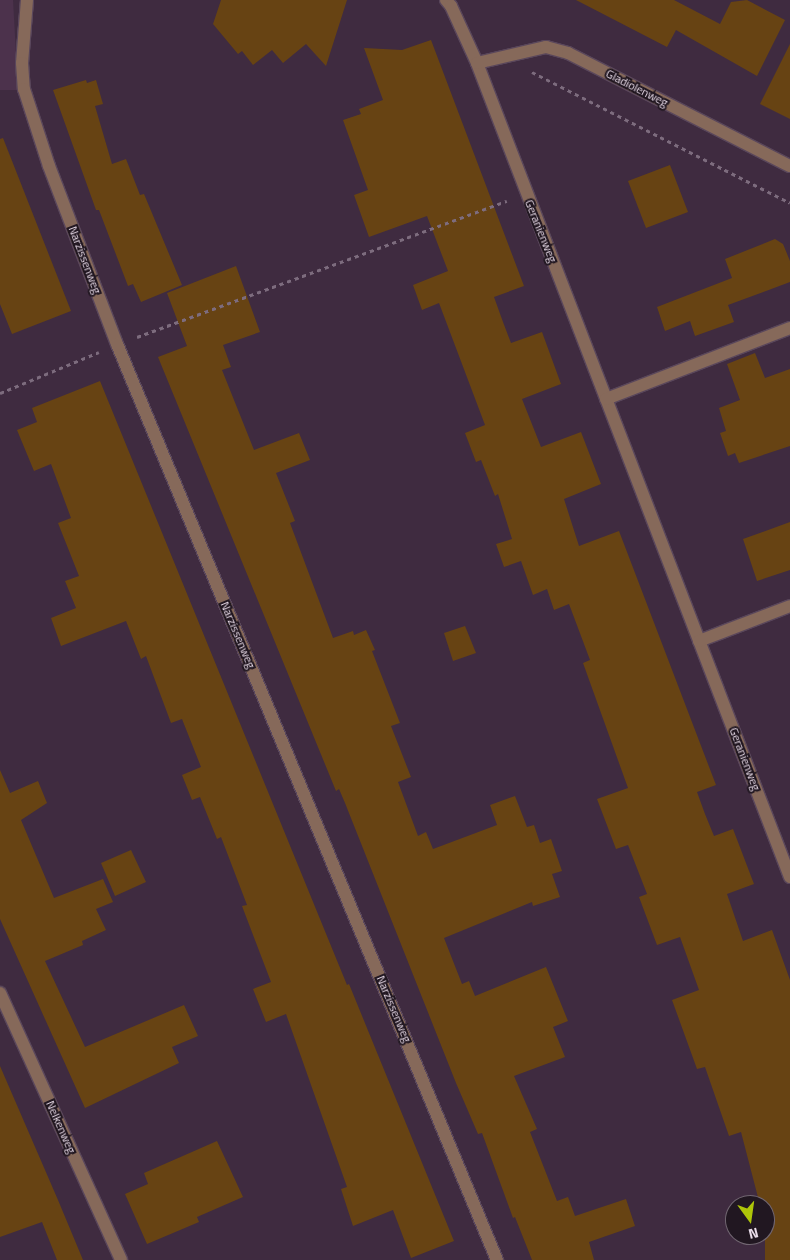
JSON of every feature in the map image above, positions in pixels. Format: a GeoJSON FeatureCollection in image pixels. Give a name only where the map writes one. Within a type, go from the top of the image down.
{"type":"FeatureCollection","features":[{"type":"Feature","properties":{"kind":"street","name":"Narzissenweg"},"geometry":{"type":"LineString","coordinates":[[27,0],[22,63],[24,89],[48,166],[117,344],[497,1260]]}},
{"type":"Feature","properties":{"kind":"street","name":"Geranienweg"},"geometry":{"type":"LineString","coordinates":[[446,0],[452,6],[477,62],[526,194],[790,877]]}},
{"type":"Feature","properties":{"kind":"street","name":"Gladiolenweg"},"geometry":{"type":"LineString","coordinates":[[477,62],[546,47],[568,52],[790,166]]}},
{"type":"Feature","properties":{"kind":"street"},"geometry":{"type":"LineString","coordinates":[[606,399],[790,328]]}},
{"type":"Feature","properties":{"kind":"street"},"geometry":{"type":"LineString","coordinates":[[699,641],[790,606]]}},
{"type":"Feature","properties":{"kind":"street","name":"Nelkenweg"},"geometry":{"type":"LineString","coordinates":[[0,993],[122,1260]]}},
{"type":"Feature","properties":{"kind":"path"},"geometry":{"type":"LineString","coordinates":[[522,71],[540,77],[790,203]]}},
{"type":"Feature","properties":{"kind":"path"},"geometry":{"type":"LineString","coordinates":[[0,393],[117,344],[526,194]]}},
{"type":"Feature","properties":{"kind":"shaded area"},"geometry":{"type":"Polygon","coordinates":[[[0,0],[13,0],[18,90],[0,90],[0,0]]]}},
{"type":"Feature","properties":{"kind":"building"},"geometry":{"type":"Polygon","coordinates":[[[221,0],[347,0],[326,66],[306,44],[283,63],[272,50],[253,65],[242,51],[238,54],[213,24],[221,0]]]}},
{"type":"Feature","properties":{"kind":"building"},"geometry":{"type":"Polygon","coordinates":[[[576,0],[674,0],[720,24],[731,2],[747,0],[785,20],[757,76],[676,30],[667,47],[576,0]]]}},
{"type":"Feature","properties":{"kind":"building"},"geometry":{"type":"Polygon","coordinates":[[[431,40],[524,286],[494,297],[503,322],[511,343],[542,332],[561,384],[522,399],[541,447],[581,432],[601,484],[564,499],[579,546],[619,531],[716,785],[697,792],[705,814],[714,836],[733,829],[754,884],[727,894],[743,941],[772,930],[790,980],[790,1260],[765,1260],[765,1245],[775,1245],[775,1195],[757,1195],[741,1132],[729,1136],[705,1067],[697,1069],[672,1000],[699,990],[680,937],[657,945],[639,897],[647,894],[628,845],[616,849],[597,799],[628,788],[583,663],[590,660],[569,604],[554,610],[547,589],[533,595],[521,561],[504,567],[496,544],[512,539],[498,494],[495,496],[481,460],[476,462],[465,433],[485,425],[439,303],[422,310],[413,285],[448,271],[427,216],[369,237],[354,195],[368,190],[343,120],[361,114],[359,109],[383,100],[364,48],[402,50],[431,40]]]}},
{"type":"Feature","properties":{"kind":"building"},"geometry":{"type":"Polygon","coordinates":[[[790,44],[790,119],[760,104],[790,44]]]}},
{"type":"Feature","properties":{"kind":"building"},"geometry":{"type":"Polygon","coordinates":[[[86,80],[87,83],[96,80],[103,104],[95,106],[112,164],[126,159],[140,195],[144,194],[182,285],[141,302],[133,284],[128,286],[99,210],[96,210],[53,90],[86,80]]]}},
{"type":"Feature","properties":{"kind":"building"},"geometry":{"type":"Polygon","coordinates":[[[3,138],[71,311],[12,334],[0,304],[0,139],[3,138]]]}},
{"type":"Feature","properties":{"kind":"building"},"geometry":{"type":"Polygon","coordinates":[[[670,165],[688,212],[646,228],[628,181],[670,165]]]}},
{"type":"Feature","properties":{"kind":"building"},"geometry":{"type":"Polygon","coordinates":[[[775,239],[783,244],[790,261],[790,282],[728,305],[734,322],[695,336],[690,321],[665,331],[657,307],[732,278],[725,259],[775,239]]]}},
{"type":"Feature","properties":{"kind":"building"},"geometry":{"type":"Polygon","coordinates":[[[236,266],[260,332],[223,345],[231,367],[222,370],[254,450],[299,433],[310,460],[276,473],[295,521],[290,523],[333,638],[353,631],[354,635],[366,630],[375,650],[372,651],[400,723],[391,726],[411,777],[398,782],[418,836],[426,832],[433,849],[497,825],[490,805],[515,796],[527,827],[534,825],[540,843],[551,839],[562,871],[552,874],[560,897],[533,906],[532,902],[444,938],[462,984],[469,981],[475,996],[546,967],[568,1021],[553,1027],[565,1057],[514,1076],[537,1129],[530,1132],[557,1201],[568,1197],[575,1216],[626,1199],[635,1226],[589,1242],[594,1260],[532,1260],[515,1217],[513,1218],[482,1133],[478,1134],[456,1083],[345,803],[339,789],[336,791],[158,357],[187,346],[167,293],[236,266]]]}},
{"type":"Feature","properties":{"kind":"building"},"geometry":{"type":"Polygon","coordinates":[[[755,353],[765,378],[790,369],[790,446],[739,463],[735,453],[728,456],[720,433],[726,431],[719,408],[740,400],[727,364],[755,353]]]}},
{"type":"Feature","properties":{"kind":"building"},"geometry":{"type":"Polygon","coordinates":[[[100,381],[347,985],[349,984],[454,1241],[411,1258],[393,1210],[353,1226],[341,1189],[347,1187],[286,1014],[266,1022],[253,989],[271,982],[242,906],[247,905],[221,837],[217,839],[200,797],[192,800],[182,775],[201,767],[182,719],[171,723],[146,656],[141,659],[126,621],[61,646],[51,618],[76,608],[65,581],[79,576],[58,523],[71,518],[51,464],[34,471],[17,430],[37,422],[32,408],[100,381]]]}},
{"type":"Feature","properties":{"kind":"building"},"geometry":{"type":"Polygon","coordinates":[[[790,522],[790,570],[757,581],[743,539],[790,522]]]}},
{"type":"Feature","properties":{"kind":"building"},"geometry":{"type":"Polygon","coordinates":[[[465,626],[476,653],[453,661],[444,633],[465,626]]]}},
{"type":"Feature","properties":{"kind":"building"},"geometry":{"type":"Polygon","coordinates":[[[0,770],[10,793],[38,781],[47,803],[21,820],[54,898],[103,879],[113,902],[96,909],[106,930],[82,941],[83,945],[45,961],[85,1047],[184,1005],[198,1036],[172,1047],[179,1063],[85,1108],[0,919],[0,770]]]}},
{"type":"Feature","properties":{"kind":"building"},"geometry":{"type":"Polygon","coordinates":[[[131,850],[146,882],[115,896],[101,863],[131,850]]]}},
{"type":"Feature","properties":{"kind":"building"},"geometry":{"type":"Polygon","coordinates":[[[0,1066],[83,1260],[57,1260],[42,1222],[0,1237],[0,1066]]]}},
{"type":"Feature","properties":{"kind":"building"},"geometry":{"type":"Polygon","coordinates":[[[217,1141],[243,1197],[197,1217],[199,1222],[147,1244],[125,1194],[148,1184],[144,1173],[217,1141]]]}}]}
